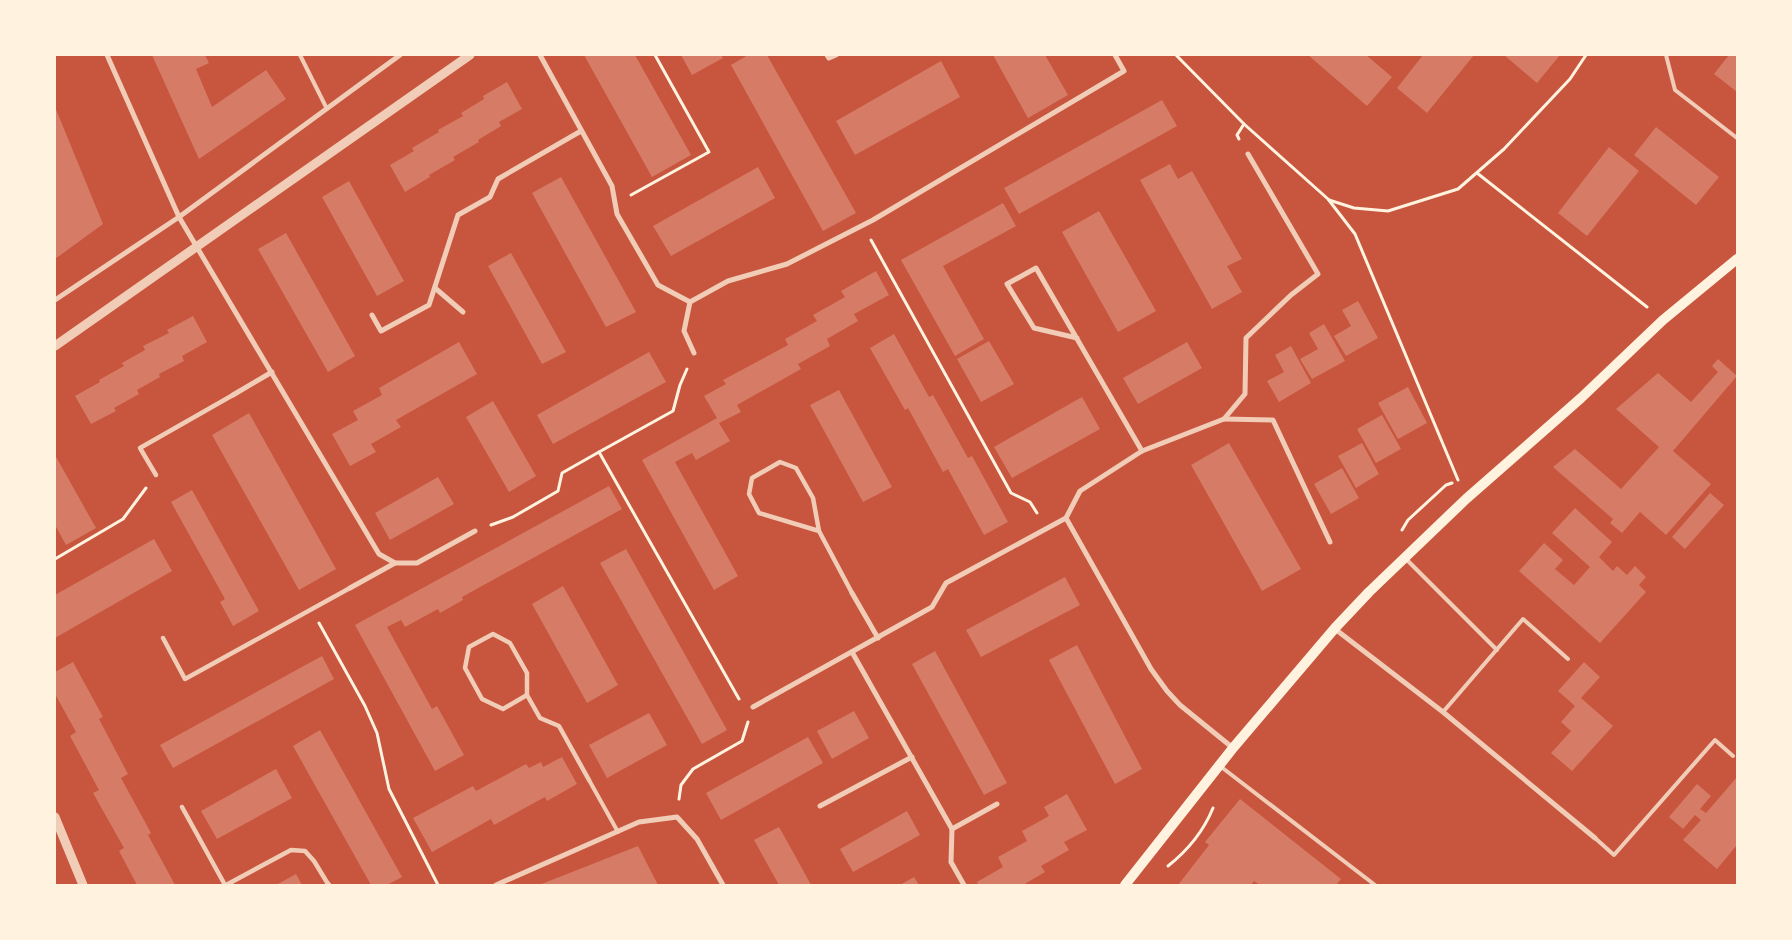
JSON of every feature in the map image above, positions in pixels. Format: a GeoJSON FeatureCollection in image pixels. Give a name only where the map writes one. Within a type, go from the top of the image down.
{"type":"FeatureCollection","features":[{"type":"Feature","properties":{"kind":"main road"},"geometry":{"type":"LineString","coordinates":[[1125,885],[1234,748],[1335,628],[1369,592],[1466,499],[1582,398],[1663,320],[1737,259]]}},
{"type":"Feature","properties":{"kind":"street"},"geometry":{"type":"LineString","coordinates":[[107,55],[179,217],[379,554],[395,564]]}},
{"type":"Feature","properties":{"kind":"street"},"geometry":{"type":"LineString","coordinates":[[55,300],[179,217],[400,55]]}},
{"type":"Feature","properties":{"kind":"street"},"geometry":{"type":"LineString","coordinates":[[55,346],[470,55]]}},
{"type":"Feature","properties":{"kind":"street"},"geometry":{"type":"LineString","coordinates":[[540,55],[612,186],[617,214],[658,285],[690,302]]}},
{"type":"Feature","properties":{"kind":"street"},"geometry":{"type":"LineString","coordinates":[[827,55],[829,58],[836,55]]}},
{"type":"Feature","properties":{"kind":"street"},"geometry":{"type":"LineString","coordinates":[[694,353],[684,331],[690,302],[728,281],[786,264],[873,220],[1124,71],[1115,55]]}},
{"type":"Feature","properties":{"kind":"street"},"geometry":{"type":"LineString","coordinates":[[372,315],[382,331],[429,305],[458,215],[490,197],[498,179],[581,131]]}},
{"type":"Feature","properties":{"kind":"street"},"geometry":{"type":"LineString","coordinates":[[1224,419],[1245,394],[1246,338],[1291,295],[1318,274],[1248,154]]}},
{"type":"Feature","properties":{"kind":"street"},"geometry":{"type":"LineString","coordinates":[[1076,338],[1034,328],[1007,284],[1036,268],[1142,451]]}},
{"type":"Feature","properties":{"kind":"street"},"geometry":{"type":"LineString","coordinates":[[435,288],[464,312]]}},
{"type":"Feature","properties":{"kind":"street"},"geometry":{"type":"LineString","coordinates":[[156,475],[140,448],[272,372]]}},
{"type":"Feature","properties":{"kind":"street"},"geometry":{"type":"LineString","coordinates":[[753,707],[932,607],[946,583],[1066,518],[1080,491],[1142,451],[1224,419],[1273,420],[1330,542]]}},
{"type":"Feature","properties":{"kind":"street"},"geometry":{"type":"LineString","coordinates":[[819,531],[759,513],[749,494],[752,478],[780,462],[796,468],[813,498],[819,531],[878,638]]}},
{"type":"Feature","properties":{"kind":"street"},"geometry":{"type":"LineString","coordinates":[[1066,518],[1151,669],[1167,691],[1180,705],[1234,748]]}},
{"type":"Feature","properties":{"kind":"street"},"geometry":{"type":"LineString","coordinates":[[163,638],[185,679],[395,564],[417,563],[474,531]]}},
{"type":"Feature","properties":{"kind":"street"},"geometry":{"type":"LineString","coordinates":[[1335,628],[1443,712],[1595,838]]}},
{"type":"Feature","properties":{"kind":"street"},"geometry":{"type":"LineString","coordinates":[[527,695],[503,708],[482,699],[465,668],[469,647],[493,634],[510,643],[527,673],[527,695],[540,718],[559,726],[589,780]]}},
{"type":"Feature","properties":{"kind":"street"},"geometry":{"type":"LineString","coordinates":[[852,652],[952,829],[951,862],[964,885]]}},
{"type":"Feature","properties":{"kind":"street"},"geometry":{"type":"LineString","coordinates":[[820,806],[912,757]]}},
{"type":"Feature","properties":{"kind":"street"},"geometry":{"type":"LineString","coordinates":[[952,829],[996,804]]}},
{"type":"Feature","properties":{"kind":"street"},"geometry":{"type":"LineString","coordinates":[[182,807],[225,885],[292,850],[305,851],[314,861],[328,884]]}},
{"type":"Feature","properties":{"kind":"street"},"geometry":{"type":"LineString","coordinates":[[55,818],[83,885]]}},
{"type":"Feature","properties":{"kind":"street"},"geometry":{"type":"LineString","coordinates":[[496,885],[639,822],[677,818],[697,839],[723,885]]}},
{"type":"Feature","properties":{"kind":"lane"},"geometry":{"type":"LineString","coordinates":[[300,55],[327,108]]}},
{"type":"Feature","properties":{"kind":"lane"},"geometry":{"type":"LineString","coordinates":[[1666,55],[1676,90],[1737,138]]}},
{"type":"Feature","properties":{"kind":"lane"},"geometry":{"type":"LineString","coordinates":[[1404,558],[1497,650]]}},
{"type":"Feature","properties":{"kind":"lane"},"geometry":{"type":"LineString","coordinates":[[1443,712],[1523,619],[1568,659]]}},
{"type":"Feature","properties":{"kind":"lane"},"geometry":{"type":"LineString","coordinates":[[1595,838],[1614,855],[1715,740],[1733,756]]}},
{"type":"Feature","properties":{"kind":"lane"},"geometry":{"type":"LineString","coordinates":[[1220,766],[1374,885]]}},
{"type":"Feature","properties":{"kind":"lane"},"geometry":{"type":"LineString","coordinates":[[589,780],[618,832]]}},
{"type":"Feature","properties":{"kind":"path"},"geometry":{"type":"LineString","coordinates":[[616,204],[708,152],[655,55]]}},
{"type":"Feature","properties":{"kind":"path"},"geometry":{"type":"LineString","coordinates":[[1176,55],[1244,124],[1328,199],[1355,234],[1466,499]]}},
{"type":"Feature","properties":{"kind":"path"},"geometry":{"type":"LineString","coordinates":[[1328,199],[1354,208],[1388,211],[1458,189],[1504,149],[1570,79],[1586,55]]}},
{"type":"Feature","properties":{"kind":"path"},"geometry":{"type":"LineString","coordinates":[[1477,173],[1663,320]]}},
{"type":"Feature","properties":{"kind":"path"},"geometry":{"type":"LineString","coordinates":[[862,224],[1011,493],[1030,502],[1046,529]]}},
{"type":"Feature","properties":{"kind":"path"},"geometry":{"type":"LineString","coordinates":[[474,531],[513,518],[558,491],[562,473],[673,411],[680,384],[694,353]]}},
{"type":"Feature","properties":{"kind":"path"},"geometry":{"type":"LineString","coordinates":[[599,452],[741,703],[753,707],[742,741],[693,769],[681,785],[677,818]]}},
{"type":"Feature","properties":{"kind":"path"},"geometry":{"type":"LineString","coordinates":[[55,559],[123,520],[156,475]]}},
{"type":"Feature","properties":{"kind":"path"},"geometry":{"type":"LineString","coordinates":[[311,610],[365,706],[376,733],[389,789],[438,885]]}},
{"type":"Feature","properties":{"kind":"building"},"geometry":{"type":"Polygon","coordinates":[[[152,55],[205,55],[209,63],[196,69],[212,107],[266,70],[286,99],[199,159],[152,55]]]}},
{"type":"Feature","properties":{"kind":"building"},"geometry":{"type":"Polygon","coordinates":[[[584,55],[635,55],[691,155],[652,177],[584,55]]]}},
{"type":"Feature","properties":{"kind":"building"},"geometry":{"type":"Polygon","coordinates":[[[681,55],[721,55],[723,58],[692,75],[681,55]]]}},
{"type":"Feature","properties":{"kind":"building"},"geometry":{"type":"Polygon","coordinates":[[[748,55],[767,55],[856,213],[823,231],[731,65],[748,55]]]}},
{"type":"Feature","properties":{"kind":"building"},"geometry":{"type":"Polygon","coordinates":[[[993,55],[1045,55],[1068,95],[1028,118],[993,55]]]}},
{"type":"Feature","properties":{"kind":"building"},"geometry":{"type":"Polygon","coordinates":[[[1308,55],[1366,55],[1392,77],[1367,106],[1308,55]]]}},
{"type":"Feature","properties":{"kind":"building"},"geometry":{"type":"Polygon","coordinates":[[[1423,55],[1474,55],[1427,113],[1397,88],[1423,55]]]}},
{"type":"Feature","properties":{"kind":"building"},"geometry":{"type":"Polygon","coordinates":[[[1504,55],[1560,55],[1537,83],[1504,55]]]}},
{"type":"Feature","properties":{"kind":"building"},"geometry":{"type":"Polygon","coordinates":[[[1729,55],[1737,55],[1737,92],[1714,74],[1729,55]]]}},
{"type":"Feature","properties":{"kind":"building"},"geometry":{"type":"Polygon","coordinates":[[[941,61],[960,97],[855,155],[836,121],[941,61]]]}},
{"type":"Feature","properties":{"kind":"building"},"geometry":{"type":"Polygon","coordinates":[[[507,82],[522,109],[499,122],[501,126],[478,140],[479,142],[453,157],[455,160],[405,192],[390,165],[414,151],[412,148],[439,132],[438,130],[463,116],[461,113],[484,99],[483,96],[507,82]]]}},
{"type":"Feature","properties":{"kind":"building"},"geometry":{"type":"Polygon","coordinates":[[[1162,100],[1177,126],[1019,214],[1004,188],[1162,100]]]}},
{"type":"Feature","properties":{"kind":"building"},"geometry":{"type":"Polygon","coordinates":[[[55,107],[103,224],[55,259],[55,107]]]}},
{"type":"Feature","properties":{"kind":"building"},"geometry":{"type":"Polygon","coordinates":[[[1656,127],[1719,177],[1696,205],[1634,155],[1656,127]]]}},
{"type":"Feature","properties":{"kind":"building"},"geometry":{"type":"Polygon","coordinates":[[[1609,147],[1639,171],[1587,236],[1558,213],[1609,147]]]}},
{"type":"Feature","properties":{"kind":"building"},"geometry":{"type":"Polygon","coordinates":[[[1170,164],[1178,179],[1192,171],[1242,259],[1227,266],[1242,292],[1212,309],[1140,180],[1170,164]]]}},
{"type":"Feature","properties":{"kind":"building"},"geometry":{"type":"Polygon","coordinates":[[[758,167],[775,198],[671,256],[653,226],[758,167]]]}},
{"type":"Feature","properties":{"kind":"building"},"geometry":{"type":"Polygon","coordinates":[[[561,177],[636,312],[606,327],[532,193],[561,177]]]}},
{"type":"Feature","properties":{"kind":"building"},"geometry":{"type":"Polygon","coordinates":[[[349,181],[404,281],[377,296],[322,197],[349,181]]]}},
{"type":"Feature","properties":{"kind":"building"},"geometry":{"type":"Polygon","coordinates":[[[1003,203],[1016,226],[943,266],[984,339],[955,356],[901,260],[1003,203]]]}},
{"type":"Feature","properties":{"kind":"building"},"geometry":{"type":"Polygon","coordinates":[[[1099,211],[1156,311],[1118,332],[1062,232],[1099,211]]]}},
{"type":"Feature","properties":{"kind":"building"},"geometry":{"type":"Polygon","coordinates":[[[286,233],[355,356],[328,372],[258,249],[286,233]]]}},
{"type":"Feature","properties":{"kind":"building"},"geometry":{"type":"Polygon","coordinates":[[[511,253],[566,352],[542,364],[488,266],[511,253]]]}},
{"type":"Feature","properties":{"kind":"building"},"geometry":{"type":"Polygon","coordinates":[[[876,271],[889,295],[854,314],[858,321],[827,339],[830,346],[798,364],[801,369],[737,405],[741,412],[719,423],[730,441],[696,460],[692,453],[675,462],[738,576],[714,590],[642,460],[717,418],[704,396],[726,384],[723,380],[788,345],[785,339],[817,321],[813,315],[845,297],[841,291],[876,271]]]}},
{"type":"Feature","properties":{"kind":"building"},"geometry":{"type":"Polygon","coordinates":[[[1358,301],[1378,338],[1346,356],[1334,336],[1351,326],[1342,310],[1358,301]]]}},
{"type":"Feature","properties":{"kind":"building"},"geometry":{"type":"Polygon","coordinates":[[[193,316],[207,342],[182,356],[184,361],[159,374],[160,377],[137,390],[139,394],[114,408],[116,411],[91,424],[75,396],[124,366],[122,363],[145,350],[143,346],[169,333],[167,330],[193,316]]]}},
{"type":"Feature","properties":{"kind":"building"},"geometry":{"type":"Polygon","coordinates":[[[1324,324],[1345,361],[1312,379],[1300,359],[1318,349],[1309,333],[1324,324]]]}},
{"type":"Feature","properties":{"kind":"building"},"geometry":{"type":"Polygon","coordinates":[[[894,334],[929,397],[933,395],[968,458],[972,456],[1008,522],[984,535],[948,469],[943,472],[908,408],[905,410],[870,348],[894,334]]]}},
{"type":"Feature","properties":{"kind":"building"},"geometry":{"type":"Polygon","coordinates":[[[989,341],[1014,384],[981,402],[957,359],[989,341]]]}},
{"type":"Feature","properties":{"kind":"building"},"geometry":{"type":"Polygon","coordinates":[[[459,342],[477,374],[396,420],[401,427],[371,444],[376,452],[350,466],[332,434],[358,420],[353,411],[382,395],[379,388],[459,342]]]}},
{"type":"Feature","properties":{"kind":"building"},"geometry":{"type":"Polygon","coordinates":[[[1187,342],[1202,368],[1138,404],[1123,378],[1187,342]]]}},
{"type":"Feature","properties":{"kind":"building"},"geometry":{"type":"Polygon","coordinates":[[[1291,346],[1311,383],[1279,402],[1267,381],[1284,372],[1275,355],[1291,346]]]}},
{"type":"Feature","properties":{"kind":"building"},"geometry":{"type":"Polygon","coordinates":[[[649,352],[666,382],[553,444],[537,415],[649,352]]]}},
{"type":"Feature","properties":{"kind":"building"},"geometry":{"type":"Polygon","coordinates":[[[1718,359],[1737,376],[1673,451],[1711,484],[1666,535],[1640,512],[1622,533],[1610,523],[1613,519],[1553,467],[1575,449],[1621,489],[1659,447],[1616,409],[1658,373],[1691,402],[1718,372],[1712,366],[1718,359]]]}},
{"type":"Feature","properties":{"kind":"building"},"geometry":{"type":"Polygon","coordinates":[[[1408,387],[1427,423],[1398,439],[1378,403],[1408,387]]]}},
{"type":"Feature","properties":{"kind":"building"},"geometry":{"type":"Polygon","coordinates":[[[839,390],[892,487],[863,502],[810,405],[839,390]]]}},
{"type":"Feature","properties":{"kind":"building"},"geometry":{"type":"Polygon","coordinates":[[[1082,397],[1100,429],[1012,478],[994,447],[1082,397]]]}},
{"type":"Feature","properties":{"kind":"building"},"geometry":{"type":"Polygon","coordinates":[[[493,401],[536,476],[509,492],[466,417],[493,401]]]}},
{"type":"Feature","properties":{"kind":"building"},"geometry":{"type":"Polygon","coordinates":[[[249,413],[336,569],[299,590],[212,435],[249,413]]]}},
{"type":"Feature","properties":{"kind":"building"},"geometry":{"type":"Polygon","coordinates":[[[1382,415],[1401,449],[1376,463],[1357,429],[1382,415]]]}},
{"type":"Feature","properties":{"kind":"building"},"geometry":{"type":"Polygon","coordinates":[[[1229,443],[1301,569],[1262,591],[1191,465],[1229,443]]]}},
{"type":"Feature","properties":{"kind":"building"},"geometry":{"type":"Polygon","coordinates":[[[1362,443],[1379,474],[1356,488],[1338,456],[1362,443]]]}},
{"type":"Feature","properties":{"kind":"building"},"geometry":{"type":"Polygon","coordinates":[[[55,455],[96,528],[66,545],[55,525],[55,455]]]}},
{"type":"Feature","properties":{"kind":"building"},"geometry":{"type":"Polygon","coordinates":[[[1342,468],[1359,498],[1331,514],[1314,484],[1342,468]]]}},
{"type":"Feature","properties":{"kind":"building"},"geometry":{"type":"Polygon","coordinates":[[[438,477],[454,504],[390,540],[375,513],[438,477]]]}},
{"type":"Feature","properties":{"kind":"building"},"geometry":{"type":"Polygon","coordinates":[[[609,486],[622,509],[462,597],[463,600],[440,613],[438,609],[405,627],[401,620],[387,627],[432,709],[437,706],[464,755],[435,771],[355,625],[609,486]]]}},
{"type":"Feature","properties":{"kind":"building"},"geometry":{"type":"Polygon","coordinates":[[[192,490],[259,611],[233,626],[220,602],[225,599],[171,502],[192,490]]]}},
{"type":"Feature","properties":{"kind":"building"},"geometry":{"type":"Polygon","coordinates":[[[1710,493],[1724,505],[1685,549],[1672,537],[1710,493]]]}},
{"type":"Feature","properties":{"kind":"building"},"geometry":{"type":"Polygon","coordinates":[[[1575,508],[1612,542],[1599,557],[1613,571],[1617,566],[1627,575],[1635,566],[1646,577],[1639,585],[1646,592],[1600,643],[1519,571],[1544,543],[1563,560],[1555,569],[1574,585],[1590,567],[1552,533],[1575,508]]]}},
{"type":"Feature","properties":{"kind":"building"},"geometry":{"type":"Polygon","coordinates":[[[154,539],[172,571],[55,638],[55,595],[154,539]]]}},
{"type":"Feature","properties":{"kind":"building"},"geometry":{"type":"Polygon","coordinates":[[[626,549],[727,730],[702,744],[600,563],[626,549]]]}},
{"type":"Feature","properties":{"kind":"building"},"geometry":{"type":"Polygon","coordinates":[[[1065,577],[1080,605],[981,657],[966,630],[1065,577]]]}},
{"type":"Feature","properties":{"kind":"building"},"geometry":{"type":"Polygon","coordinates":[[[563,586],[618,685],[587,703],[532,604],[563,586]]]}},
{"type":"Feature","properties":{"kind":"building"},"geometry":{"type":"Polygon","coordinates":[[[1077,645],[1142,769],[1115,784],[1049,660],[1077,645]]]}},
{"type":"Feature","properties":{"kind":"building"},"geometry":{"type":"Polygon","coordinates":[[[935,651],[1007,783],[984,795],[912,664],[935,651]]]}},
{"type":"Feature","properties":{"kind":"building"},"geometry":{"type":"Polygon","coordinates":[[[322,656],[334,679],[173,768],[160,745],[322,656]]]}},
{"type":"Feature","properties":{"kind":"building"},"geometry":{"type":"Polygon","coordinates":[[[73,662],[103,717],[99,719],[128,774],[121,778],[151,833],[148,835],[175,885],[137,885],[119,851],[124,848],[93,793],[99,790],[70,736],[76,732],[55,694],[55,672],[73,662]]]}},
{"type":"Feature","properties":{"kind":"building"},"geometry":{"type":"Polygon","coordinates":[[[1584,662],[1600,677],[1581,698],[1613,726],[1572,771],[1551,753],[1571,731],[1561,722],[1575,706],[1558,691],[1584,662]]]}},
{"type":"Feature","properties":{"kind":"building"},"geometry":{"type":"Polygon","coordinates":[[[854,711],[869,738],[832,759],[817,731],[854,711]]]}},
{"type":"Feature","properties":{"kind":"building"},"geometry":{"type":"Polygon","coordinates":[[[649,713],[667,745],[607,778],[589,745],[649,713]]]}},
{"type":"Feature","properties":{"kind":"building"},"geometry":{"type":"Polygon","coordinates":[[[320,730],[402,877],[387,885],[371,885],[293,746],[320,730]]]}},
{"type":"Feature","properties":{"kind":"building"},"geometry":{"type":"Polygon","coordinates":[[[808,737],[823,763],[721,820],[706,793],[808,737]]]}},
{"type":"Feature","properties":{"kind":"building"},"geometry":{"type":"Polygon","coordinates":[[[562,757],[577,784],[547,801],[545,797],[494,825],[491,819],[432,852],[413,818],[473,786],[476,791],[526,764],[529,768],[541,762],[543,767],[562,757]]]}},
{"type":"Feature","properties":{"kind":"building"},"geometry":{"type":"Polygon","coordinates":[[[276,769],[292,798],[217,839],[201,811],[276,769]]]}},
{"type":"Feature","properties":{"kind":"building"},"geometry":{"type":"Polygon","coordinates":[[[1737,777],[1737,845],[1717,869],[1683,840],[1701,820],[1695,815],[1683,829],[1669,817],[1697,784],[1711,796],[1700,809],[1706,813],[1737,777]]]}},
{"type":"Feature","properties":{"kind":"building"},"geometry":{"type":"Polygon","coordinates":[[[1067,794],[1087,830],[1064,842],[1069,850],[1041,866],[1045,872],[1023,885],[978,885],[977,882],[1003,867],[998,857],[1027,841],[1022,831],[1049,816],[1044,807],[1067,794]]]}},
{"type":"Feature","properties":{"kind":"building"},"geometry":{"type":"Polygon","coordinates":[[[1240,799],[1341,879],[1336,885],[1260,885],[1254,881],[1251,885],[1178,885],[1209,845],[1205,842],[1240,799]]]}},
{"type":"Feature","properties":{"kind":"building"},"geometry":{"type":"Polygon","coordinates":[[[907,811],[920,835],[853,872],[840,849],[907,811]]]}},
{"type":"Feature","properties":{"kind":"building"},"geometry":{"type":"Polygon","coordinates":[[[779,827],[811,885],[779,885],[754,840],[779,827]]]}},
{"type":"Feature","properties":{"kind":"building"},"geometry":{"type":"Polygon","coordinates":[[[638,846],[658,885],[539,885],[638,846]]]}},
{"type":"Feature","properties":{"kind":"building"},"geometry":{"type":"Polygon","coordinates":[[[296,874],[302,885],[276,885],[296,874]]]}},
{"type":"Feature","properties":{"kind":"building"},"geometry":{"type":"Polygon","coordinates":[[[914,877],[919,885],[900,885],[914,877]]]}}]}
